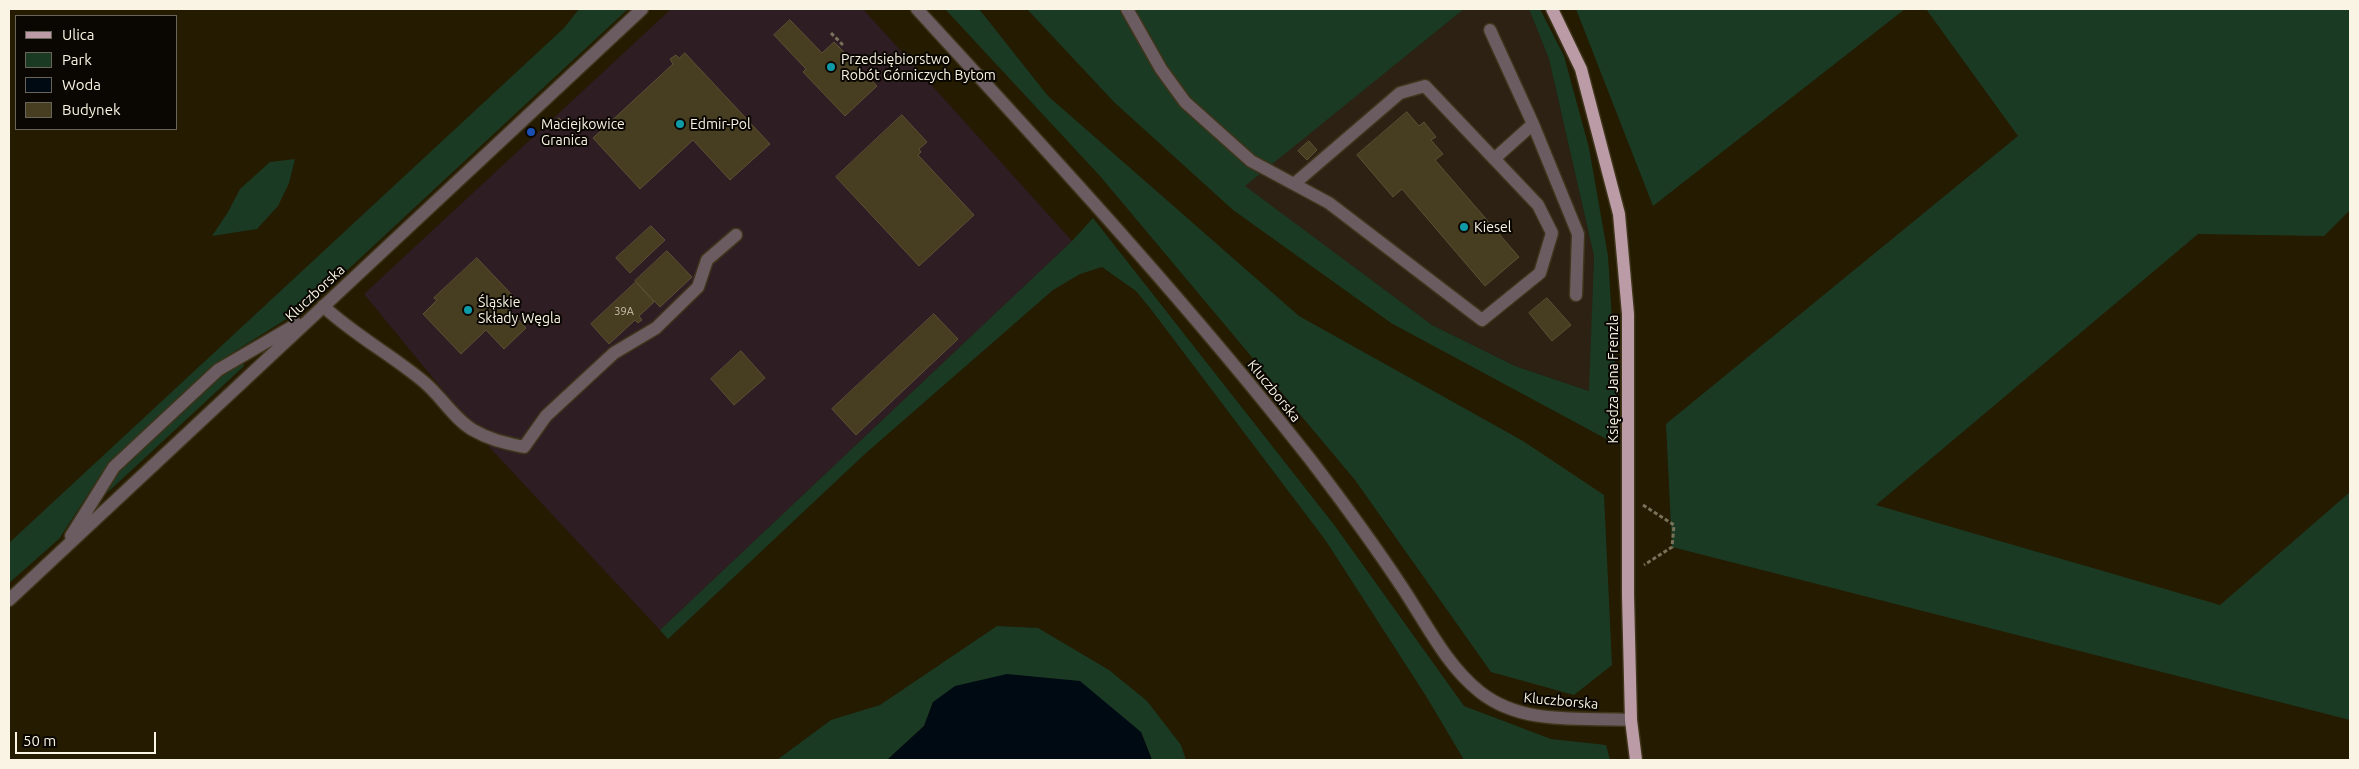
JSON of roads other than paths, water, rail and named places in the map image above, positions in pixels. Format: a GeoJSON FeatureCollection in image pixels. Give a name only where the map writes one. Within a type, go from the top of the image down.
{"type":"FeatureCollection","features":[{"type":"Feature","properties":{"kind":"main road","name":"Księdza Jana Frenzla"},"geometry":{"type":"LineString","coordinates":[[1552,9],[1581,69],[1619,214],[1628,314],[1628,527],[1632,720],[1636,760]]}},
{"type":"Feature","properties":{"kind":"street","name":"Kluczborska"},"geometry":{"type":"LineString","coordinates":[[9,600],[642,9]]}},
{"type":"Feature","properties":{"kind":"street","name":"Kluczborska"},"geometry":{"type":"LineString","coordinates":[[917,9],[1113,224],[1237,369],[1334,490],[1388,566],[1451,661],[1471,684],[1494,701],[1517,713],[1554,717],[1632,720]]}},
{"type":"Feature","properties":{"kind":"street"},"geometry":{"type":"LineString","coordinates":[[1127,9],[1161,70],[1185,102],[1251,161],[1329,203],[1482,320],[1540,273],[1552,234],[1538,205],[1425,86],[1400,93],[1294,184]]}},
{"type":"Feature","properties":{"kind":"street"},"geometry":{"type":"LineString","coordinates":[[1490,30],[1533,124],[1578,234],[1576,295]]}},
{"type":"Feature","properties":{"kind":"street"},"geometry":{"type":"LineString","coordinates":[[1494,159],[1533,124]]}},
{"type":"Feature","properties":{"kind":"street"},"geometry":{"type":"LineString","coordinates":[[64,549],[114,467],[121,460],[218,370],[319,310],[395,358],[426,384],[471,429],[492,440],[524,447],[546,416],[614,353],[656,328],[698,287],[707,260],[736,235]]}},
{"type":"Feature","properties":{"kind":"water"},"geometry":{"type":"Polygon","coordinates":[[[1007,674],[1080,681],[1141,732],[1152,760],[887,760],[924,726],[933,702],[955,686],[1007,674]]]}},
{"type":"Feature","properties":{"kind":"place","name":"Przedsiębiorstwo Robót Górniczych Bytom"},"geometry":{"type":"Point","coordinates":[831,67]}},
{"type":"Feature","properties":{"kind":"place","name":"Edmir-Pol"},"geometry":{"type":"Point","coordinates":[680,124]}},
{"type":"Feature","properties":{"kind":"place","name":"Maciejkowice Granica"},"geometry":{"type":"Point","coordinates":[531,132]}},
{"type":"Feature","properties":{"kind":"place","name":"Kiesel"},"geometry":{"type":"Point","coordinates":[1464,227]}},
{"type":"Feature","properties":{"kind":"place","name":"Śląskie Składy Węgla"},"geometry":{"type":"Point","coordinates":[468,310]}}]}
